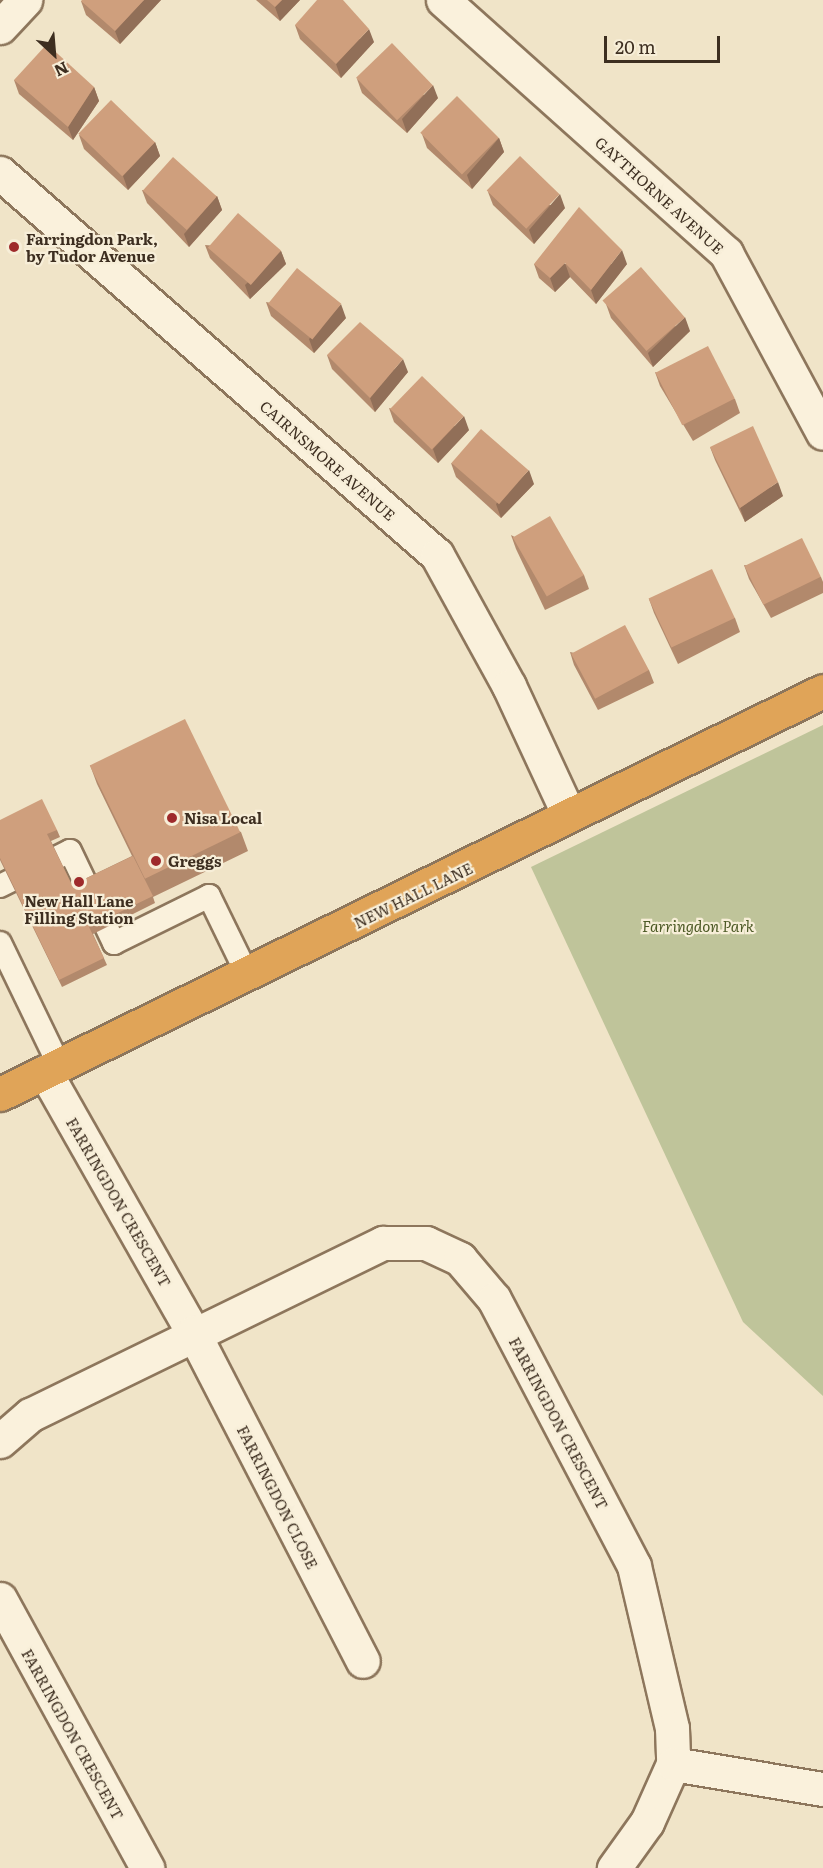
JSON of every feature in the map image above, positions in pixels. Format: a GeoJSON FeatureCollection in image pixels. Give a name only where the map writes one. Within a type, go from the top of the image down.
{"type":"FeatureCollection","features":[{"type":"Feature","properties":{"kind":"highway","name":"NEW HALL LANE"},"geometry":{"type":"LineString","coordinates":[[0,1094],[823,691]]}},
{"type":"Feature","properties":{"kind":"street"},"geometry":{"type":"LineString","coordinates":[[0,27],[25,0]]}},
{"type":"Feature","properties":{"kind":"street","name":"GAYTHORNE AVENUE"},"geometry":{"type":"LineString","coordinates":[[443,0],[726,253],[823,433]]}},
{"type":"Feature","properties":{"kind":"street","name":"CAIRNSMORE AVENUE"},"geometry":{"type":"LineString","coordinates":[[0,173],[437,555],[509,686],[569,815]]}},
{"type":"Feature","properties":{"kind":"street","name":"FARRINGDON CRESCENT"},"geometry":{"type":"LineString","coordinates":[[52,1068],[193,1332]]}},
{"type":"Feature","properties":{"kind":"street","name":"FARRINGDON CRESCENT"},"geometry":{"type":"LineString","coordinates":[[0,1441],[30,1415],[193,1332],[383,1243],[426,1243],[460,1259],[494,1299],[634,1566],[672,1728],[673,1764],[647,1822],[614,1868]]}},
{"type":"Feature","properties":{"kind":"street","name":"FARRINGDON CLOSE"},"geometry":{"type":"LineString","coordinates":[[193,1332],[363,1661]]}},
{"type":"Feature","properties":{"kind":"street","name":"FARRINGDON CRESCENT"},"geometry":{"type":"LineString","coordinates":[[0,1599],[147,1868]]}},
{"type":"Feature","properties":{"kind":"street"},"geometry":{"type":"LineString","coordinates":[[673,1764],[823,1789]]}},
{"type":"Feature","properties":{"kind":"lane"},"geometry":{"type":"LineString","coordinates":[[0,886],[70,851],[114,943],[209,896],[247,974]]}},
{"type":"Feature","properties":{"kind":"lane"},"geometry":{"type":"LineString","coordinates":[[0,943],[52,1068]]}},
{"type":"Feature","properties":{"kind":"green space","name":"Farringdon Park"},"geometry":{"type":"Polygon","coordinates":[[[823,725],[823,1396],[743,1322],[531,867],[823,725]]]}},
{"type":"Feature","properties":{"kind":"building"},"geometry":{"type":"Polygon","coordinates":[[[82,0],[144,0],[115,31],[82,0]]]}},
{"type":"Feature","properties":{"kind":"building"},"geometry":{"type":"Polygon","coordinates":[[[267,0],[282,0],[275,7],[267,0]]]}},
{"type":"Feature","properties":{"kind":"building"},"geometry":{"type":"Polygon","coordinates":[[[317,0],[343,0],[369,29],[336,64],[295,25],[317,0]]]}},
{"type":"Feature","properties":{"kind":"building"},"geometry":{"type":"Polygon","coordinates":[[[392,43],[433,85],[397,120],[356,78],[392,43]]]}},
{"type":"Feature","properties":{"kind":"building"},"geometry":{"type":"Polygon","coordinates":[[[47,44],[94,87],[68,127],[14,80],[47,44]]]}},
{"type":"Feature","properties":{"kind":"building"},"geometry":{"type":"Polygon","coordinates":[[[457,96],[499,138],[462,174],[420,133],[457,96]]]}},
{"type":"Feature","properties":{"kind":"building"},"geometry":{"type":"Polygon","coordinates":[[[111,100],[155,142],[122,176],[78,134],[111,100]]]}},
{"type":"Feature","properties":{"kind":"building"},"geometry":{"type":"Polygon","coordinates":[[[520,156],[560,194],[526,229],[487,191],[520,156]]]}},
{"type":"Feature","properties":{"kind":"building"},"geometry":{"type":"Polygon","coordinates":[[[173,157],[217,196],[187,230],[143,190],[173,157]]]}},
{"type":"Feature","properties":{"kind":"building"},"geometry":{"type":"Polygon","coordinates":[[[579,207],[622,250],[591,290],[565,263],[550,278],[534,264],[579,207]]]}},
{"type":"Feature","properties":{"kind":"building"},"geometry":{"type":"Polygon","coordinates":[[[238,213],[281,250],[251,285],[208,248],[238,213]]]}},
{"type":"Feature","properties":{"kind":"building"},"geometry":{"type":"Polygon","coordinates":[[[641,267],[685,318],[646,351],[603,300],[641,267]]]}},
{"type":"Feature","properties":{"kind":"building"},"geometry":{"type":"Polygon","coordinates":[[[297,268],[341,304],[312,340],[268,304],[297,268]]]}},
{"type":"Feature","properties":{"kind":"building"},"geometry":{"type":"Polygon","coordinates":[[[360,322],[403,359],[370,398],[327,355],[360,322]]]}},
{"type":"Feature","properties":{"kind":"building"},"geometry":{"type":"Polygon","coordinates":[[[708,346],[735,399],[682,425],[655,373],[708,346]]]}},
{"type":"Feature","properties":{"kind":"building"},"geometry":{"type":"Polygon","coordinates":[[[422,376],[464,416],[432,449],[390,409],[422,376]]]}},
{"type":"Feature","properties":{"kind":"building"},"geometry":{"type":"Polygon","coordinates":[[[753,426],[778,482],[740,508],[710,447],[753,426]]]}},
{"type":"Feature","properties":{"kind":"building"},"geometry":{"type":"Polygon","coordinates":[[[481,429],[529,470],[499,504],[451,463],[481,429]]]}},
{"type":"Feature","properties":{"kind":"building"},"geometry":{"type":"Polygon","coordinates":[[[550,516],[584,575],[547,596],[513,538],[550,516]]]}},
{"type":"Feature","properties":{"kind":"building"},"geometry":{"type":"Polygon","coordinates":[[[802,538],[821,577],[763,605],[744,566],[802,538]]]}},
{"type":"Feature","properties":{"kind":"building"},"geometry":{"type":"Polygon","coordinates":[[[712,569],[735,618],[671,648],[649,599],[712,569]]]}},
{"type":"Feature","properties":{"kind":"building"},"geometry":{"type":"Polygon","coordinates":[[[625,625],[649,670],[595,699],[571,654],[625,625]]]}},
{"type":"Feature","properties":{"kind":"building","name":"Nisa Local"},"geometry":{"type":"Polygon","coordinates":[[[185,719],[240,832],[145,879],[90,765],[185,719]]]}},
{"type":"Feature","properties":{"kind":"building"},"geometry":{"type":"Polygon","coordinates":[[[42,799],[57,830],[47,834],[72,885],[133,856],[153,896],[89,927],[104,958],[59,980],[0,858],[0,820],[42,799]]]}},
{"type":"Feature","properties":{"kind":"place","name":"Farringdon Park, by Tudor Avenue"},"geometry":{"type":"Point","coordinates":[14,247]}},
{"type":"Feature","properties":{"kind":"place","name":"Nisa Local"},"geometry":{"type":"Point","coordinates":[172,818]}},
{"type":"Feature","properties":{"kind":"place","name":"Greggs"},"geometry":{"type":"Point","coordinates":[156,861]}},
{"type":"Feature","properties":{"kind":"place","name":"New Hall Lane Filling Station"},"geometry":{"type":"Point","coordinates":[79,882]}}]}
